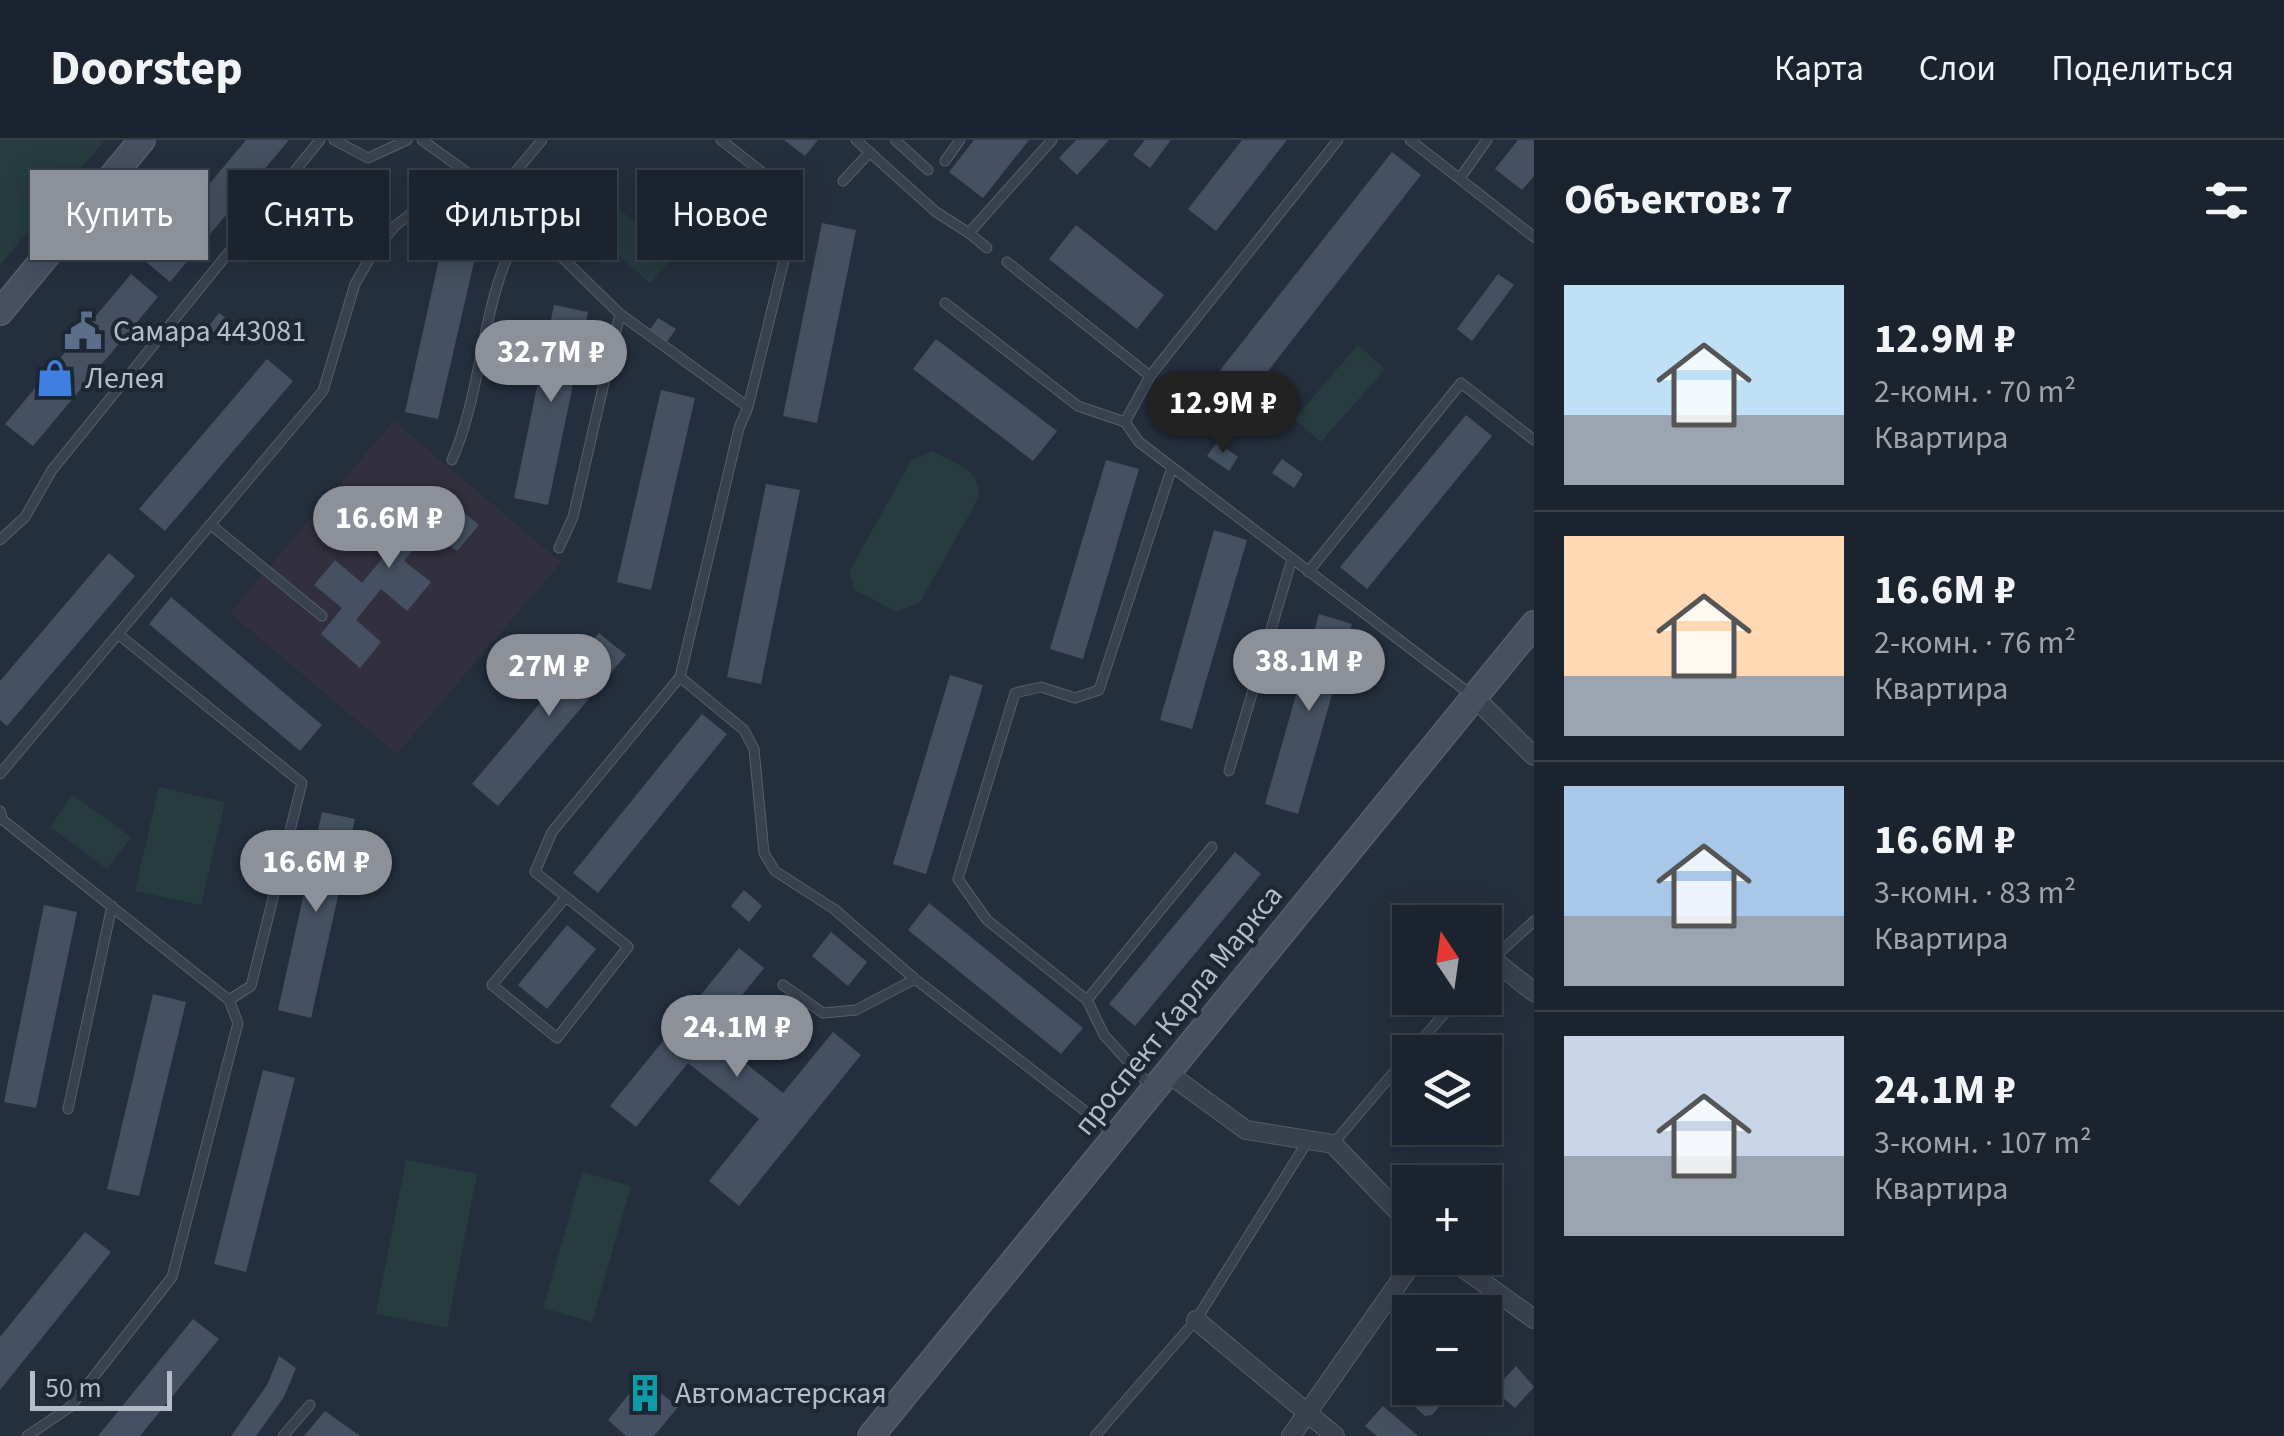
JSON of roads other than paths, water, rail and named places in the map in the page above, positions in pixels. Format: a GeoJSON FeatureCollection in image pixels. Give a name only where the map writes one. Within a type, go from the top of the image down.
{"type":"FeatureCollection","features":[{"type":"Feature","properties":{"kind":"street"},"geometry":{"type":"LineString","coordinates":[[0,312],[142,140]]}},
{"type":"Feature","properties":{"kind":"street","name":"проспект Карла Маркса"},"geometry":{"type":"LineString","coordinates":[[872,1436],[1534,624]]}},
{"type":"Feature","properties":{"kind":"street"},"geometry":{"type":"LineString","coordinates":[[1473,696],[1534,756]]}},
{"type":"Feature","properties":{"kind":"street"},"geometry":{"type":"LineString","coordinates":[[1502,971],[1534,992]]}},
{"type":"Feature","properties":{"kind":"street"},"geometry":{"type":"LineString","coordinates":[[1162,1083],[1246,1130],[1333,1144],[1392,1205]]}},
{"type":"Feature","properties":{"kind":"street"},"geometry":{"type":"LineString","coordinates":[[1291,1436],[1404,1275]]}},
{"type":"Feature","properties":{"kind":"street"},"geometry":{"type":"LineString","coordinates":[[1473,1275],[1534,1319]]}},
{"type":"Feature","properties":{"kind":"street"},"geometry":{"type":"LineString","coordinates":[[1196,1320],[1335,1436]]}},
{"type":"Feature","properties":{"kind":"lane"},"geometry":{"type":"LineString","coordinates":[[0,540],[25,517],[51,470],[320,140]]}},
{"type":"Feature","properties":{"kind":"lane"},"geometry":{"type":"LineString","coordinates":[[334,140],[368,158],[407,140]]}},
{"type":"Feature","properties":{"kind":"lane"},"geometry":{"type":"LineString","coordinates":[[422,140],[466,170]]}},
{"type":"Feature","properties":{"kind":"lane"},"geometry":{"type":"LineString","coordinates":[[517,170],[542,140]]}},
{"type":"Feature","properties":{"kind":"lane"},"geometry":{"type":"LineString","coordinates":[[566,896],[492,985],[557,1038],[628,947],[566,896],[536,872],[552,832],[680,677],[739,428],[748,407],[793,224],[777,184],[721,140]]}},
{"type":"Feature","properties":{"kind":"lane"},"geometry":{"type":"LineString","coordinates":[[856,140],[936,212],[988,248]]}},
{"type":"Feature","properties":{"kind":"lane"},"geometry":{"type":"LineString","coordinates":[[895,140],[928,170]]}},
{"type":"Feature","properties":{"kind":"lane"},"geometry":{"type":"LineString","coordinates":[[906,150],[915,140]]}},
{"type":"Feature","properties":{"kind":"lane"},"geometry":{"type":"LineString","coordinates":[[944,160],[960,140]]}},
{"type":"Feature","properties":{"kind":"lane"},"geometry":{"type":"LineString","coordinates":[[969,233],[1052,140]]}},
{"type":"Feature","properties":{"kind":"lane"},"geometry":{"type":"LineString","coordinates":[[1125,422],[1150,376],[1338,140]]}},
{"type":"Feature","properties":{"kind":"lane"},"geometry":{"type":"LineString","coordinates":[[1410,140],[1534,237]]}},
{"type":"Feature","properties":{"kind":"lane"},"geometry":{"type":"LineString","coordinates":[[1460,178],[1488,140]]}},
{"type":"Feature","properties":{"kind":"lane"},"geometry":{"type":"LineString","coordinates":[[843,181],[870,152]]}},
{"type":"Feature","properties":{"kind":"lane"},"geometry":{"type":"LineString","coordinates":[[0,774],[324,391],[344,314],[374,250],[409,216]]}},
{"type":"Feature","properties":{"kind":"lane"},"geometry":{"type":"LineString","coordinates":[[452,460],[465,429],[504,260]]}},
{"type":"Feature","properties":{"kind":"lane"},"geometry":{"type":"LineString","coordinates":[[562,260],[620,314],[748,407]]}},
{"type":"Feature","properties":{"kind":"lane"},"geometry":{"type":"LineString","coordinates":[[1007,262],[1150,376]]}},
{"type":"Feature","properties":{"kind":"lane"},"geometry":{"type":"LineString","coordinates":[[945,304],[1078,406],[1125,422],[1139,442],[1473,696]]}},
{"type":"Feature","properties":{"kind":"lane"},"geometry":{"type":"LineString","coordinates":[[559,548],[573,517],[620,314]]}},
{"type":"Feature","properties":{"kind":"lane"},"geometry":{"type":"LineString","coordinates":[[1308,572],[1461,383],[1534,440]]}},
{"type":"Feature","properties":{"kind":"lane"},"geometry":{"type":"LineString","coordinates":[[1162,1083],[1104,1035],[1087,1000],[987,920],[958,879],[1015,693],[1041,686],[1075,698],[1099,690],[1172,467]]}},
{"type":"Feature","properties":{"kind":"lane"},"geometry":{"type":"LineString","coordinates":[[210,525],[322,616]]}},
{"type":"Feature","properties":{"kind":"lane"},"geometry":{"type":"LineString","coordinates":[[1229,771],[1292,559]]}},
{"type":"Feature","properties":{"kind":"lane"},"geometry":{"type":"LineString","coordinates":[[118,634],[302,783],[251,986],[229,1000]]}},
{"type":"Feature","properties":{"kind":"lane"},"geometry":{"type":"LineString","coordinates":[[680,677],[744,730],[749,740],[764,853],[775,871],[834,909],[915,979],[1118,1137]]}},
{"type":"Feature","properties":{"kind":"lane"},"geometry":{"type":"LineString","coordinates":[[2,816],[229,1000],[238,1023],[172,1278],[70,1407],[27,1436]]}},
{"type":"Feature","properties":{"kind":"lane"},"geometry":{"type":"LineString","coordinates":[[0,834],[2,816]]}},
{"type":"Feature","properties":{"kind":"lane"},"geometry":{"type":"LineString","coordinates":[[1087,1000],[1212,847]]}},
{"type":"Feature","properties":{"kind":"lane"},"geometry":{"type":"LineString","coordinates":[[68,1108],[112,906]]}},
{"type":"Feature","properties":{"kind":"lane"},"geometry":{"type":"LineString","coordinates":[[1502,950],[1534,921]]}},
{"type":"Feature","properties":{"kind":"lane"},"geometry":{"type":"LineString","coordinates":[[783,985],[823,1013],[856,1010],[915,979]]}},
{"type":"Feature","properties":{"kind":"lane"},"geometry":{"type":"LineString","coordinates":[[1426,1035],[1443,1015]]}},
{"type":"Feature","properties":{"kind":"lane"},"geometry":{"type":"LineString","coordinates":[[1333,1144],[1392,1074]]}},
{"type":"Feature","properties":{"kind":"lane"},"geometry":{"type":"LineString","coordinates":[[1095,1436],[1196,1320],[1310,1139]]}},
{"type":"Feature","properties":{"kind":"lane"},"geometry":{"type":"LineString","coordinates":[[283,1436],[310,1406]]}},
{"type":"Feature","properties":{"kind":"place","name":"Самара 443081"},"geometry":{"type":"Point","coordinates":[83,331]}},
{"type":"Feature","properties":{"kind":"place","name":"Лелея"},"geometry":{"type":"Point","coordinates":[55,378]}},
{"type":"Feature","properties":{"kind":"place","name":"Автомастерская"},"geometry":{"type":"Point","coordinates":[645,1393]}}]}
